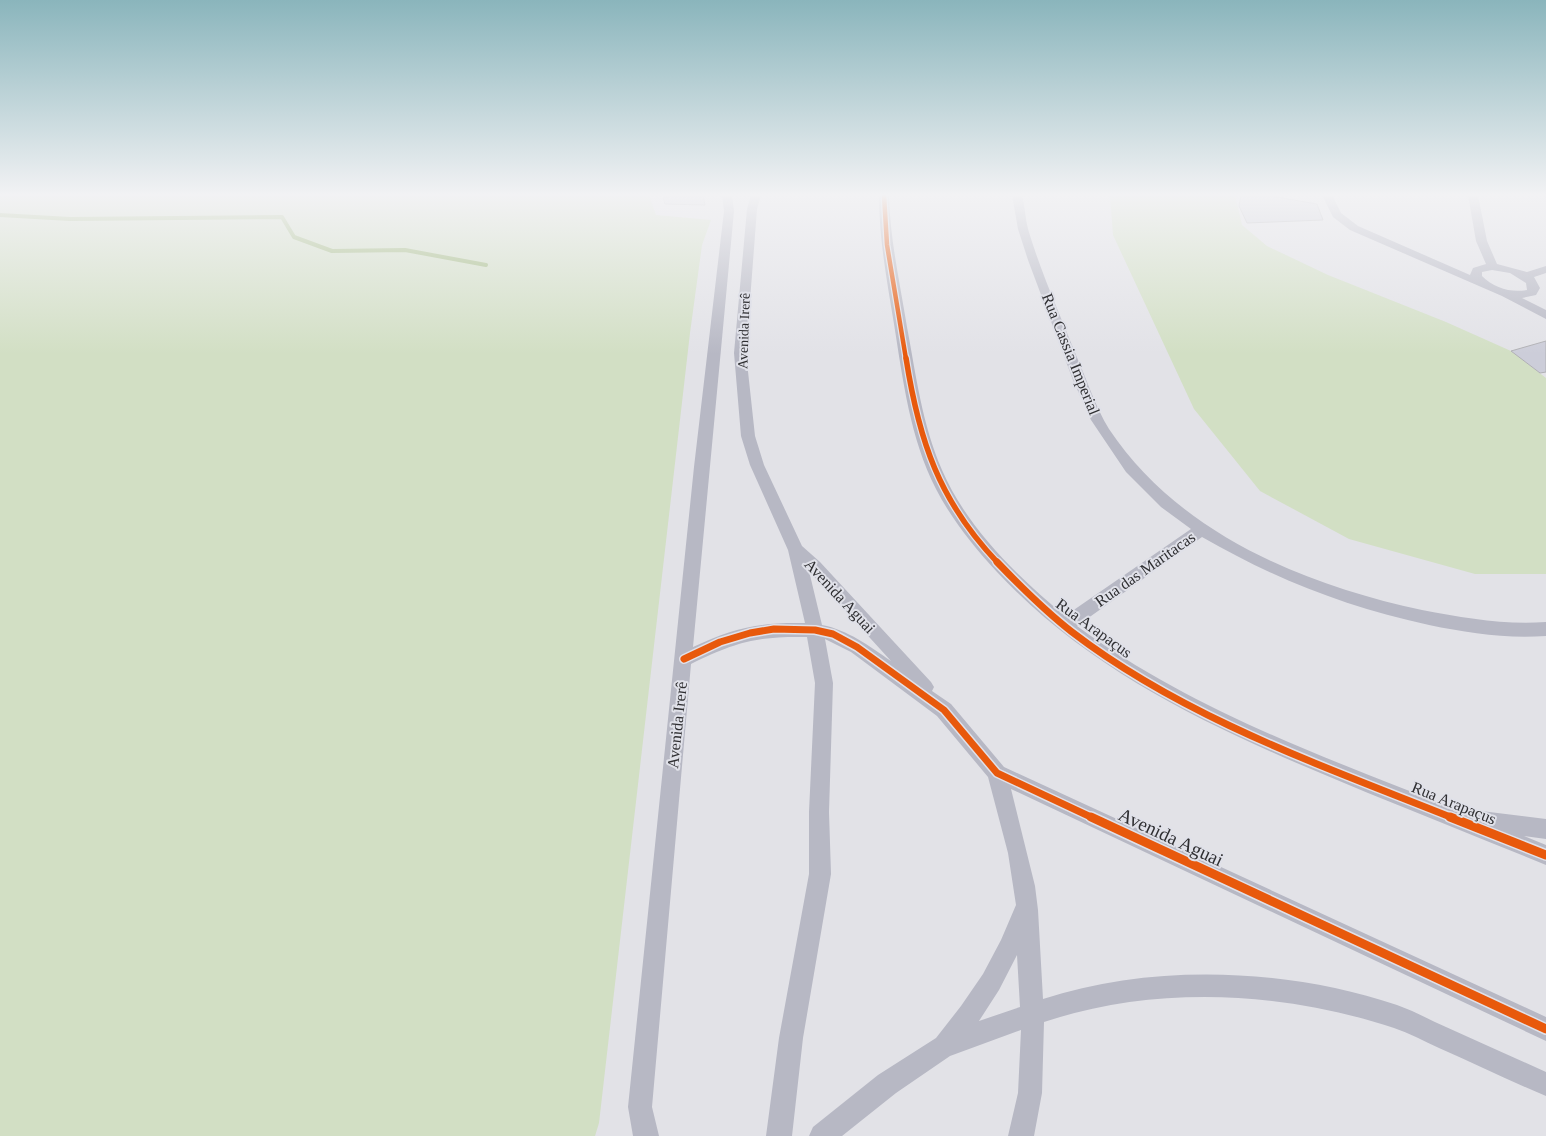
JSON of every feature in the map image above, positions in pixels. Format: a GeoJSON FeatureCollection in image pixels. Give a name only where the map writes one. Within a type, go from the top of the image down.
{"type":"FeatureCollection","features":[{"type":"Feature","properties":{"kind":"street","name":"Avenida Irerê"},"geometry":{"type":"LineString","coordinates":[[646,1136],[640,1107],[703,448],[725,248]]}},
{"type":"Feature","properties":{"kind":"street","name":"Avenida Irerê"},"geometry":{"type":"LineString","coordinates":[[749,248],[740,353],[748,436],[758,465],[796,550]]}},
{"type":"Feature","properties":{"kind":"street","name":"Rua Arapaçus"},"geometry":{"type":"LineString","coordinates":[[889,248],[915,413],[933,464],[944,490],[977,539],[1010,578],[1037,604],[1064,626],[1127,670],[1190,705],[1313,762],[1546,856]]}},
{"type":"Feature","properties":{"kind":"street","name":"Rua Cassia Imperial"},"geometry":{"type":"LineString","coordinates":[[1029,248],[1089,404],[1103,430],[1130,468],[1170,506],[1233,548],[1302,580],[1377,605],[1415,616],[1507,630],[1546,629]]}},
{"type":"Feature","properties":{"kind":"street"},"geometry":{"type":"LineString","coordinates":[[1397,248],[1503,292],[1546,315]]}},
{"type":"Feature","properties":{"kind":"street"},"geometry":{"type":"LineString","coordinates":[[1484,248],[1486,256],[1493,266]]}},
{"type":"Feature","properties":{"kind":"street"},"geometry":{"type":"LineString","coordinates":[[1443,268],[1477,270],[1493,266],[1510,269],[1525,276],[1534,285],[1532,292]]}},
{"type":"Feature","properties":{"kind":"street"},"geometry":{"type":"LineString","coordinates":[[1477,270],[1476,277],[1486,286]]}},
{"type":"Feature","properties":{"kind":"street"},"geometry":{"type":"LineString","coordinates":[[1525,276],[1546,270]]}},
{"type":"Feature","properties":{"kind":"street"},"geometry":{"type":"LineString","coordinates":[[1503,292],[1520,295],[1532,292]]}},
{"type":"Feature","properties":{"kind":"street"},"geometry":{"type":"LineString","coordinates":[[1532,292],[1546,306]]}},
{"type":"Feature","properties":{"kind":"street","name":"Rua das Maritacas"},"geometry":{"type":"LineString","coordinates":[[1064,626],[1202,529]]}},
{"type":"Feature","properties":{"kind":"street","name":"Avenida Aguai"},"geometry":{"type":"LineString","coordinates":[[796,550],[814,566],[944,710],[997,772],[1546,1029]]}},
{"type":"Feature","properties":{"kind":"street"},"geometry":{"type":"LineString","coordinates":[[779,1136],[791,1038],[820,874],[824,683],[815,630],[796,550]]}},
{"type":"Feature","properties":{"kind":"street","name":"Avenida Aguai"},"geometry":{"type":"LineString","coordinates":[[684,659],[720,642],[750,633],[774,629],[815,630],[833,634],[857,647],[944,710]]}},
{"type":"Feature","properties":{"kind":"street"},"geometry":{"type":"LineString","coordinates":[[997,772],[1027,902],[1032,1014],[1032,1076],[1026,1133]]}},
{"type":"Feature","properties":{"kind":"street"},"geometry":{"type":"LineString","coordinates":[[1451,817],[1546,829]]}},
{"type":"Feature","properties":{"kind":"street"},"geometry":{"type":"LineString","coordinates":[[942,1047],[967,1020],[993,978],[1017,932],[1027,902]]}},
{"type":"Feature","properties":{"kind":"street"},"geometry":{"type":"LineString","coordinates":[[822,1136],[887,1084],[942,1047],[985,1030],[1073,1001],[1135,990],[1209,986],[1290,992],[1334,1000],[1397,1017],[1546,1084]]}},
{"type":"Feature","properties":{"kind":"green space"},"geometry":{"type":"Polygon","coordinates":[[[0,248],[702,248],[690,333],[599,1123],[595,1136],[0,1136],[0,248]]]}},
{"type":"Feature","properties":{"kind":"green space"},"geometry":{"type":"Polygon","coordinates":[[[1119,248],[1271,248],[1328,275],[1446,322],[1511,351],[1546,378],[1546,574],[1475,574],[1349,539],[1260,491],[1194,409],[1119,248]]]}},
{"type":"Feature","properties":{"kind":"building"},"geometry":{"type":"Polygon","coordinates":[[[1546,341],[1546,372],[1540,373],[1511,351],[1546,341]]]}},
{"type":"Feature","properties":{"kind":"waterway"},"geometry":{"type":"LineString","coordinates":[[324,248],[332,251],[405,250],[486,265]]}},
{"type":"Feature","properties":{"kind":"cycle path"},"geometry":{"type":"LineString","coordinates":[[887,248],[911,390],[921,431],[935,471],[959,514],[989,553],[1028,595],[1072,632],[1119,664],[1169,694],[1220,720],[1327,767],[1546,855]]}},
{"type":"Feature","properties":{"kind":"cycle path"},"geometry":{"type":"LineString","coordinates":[[684,659],[720,642],[750,633],[774,629],[815,630],[833,634],[857,647],[944,710],[997,773],[1546,1029]]}}]}
